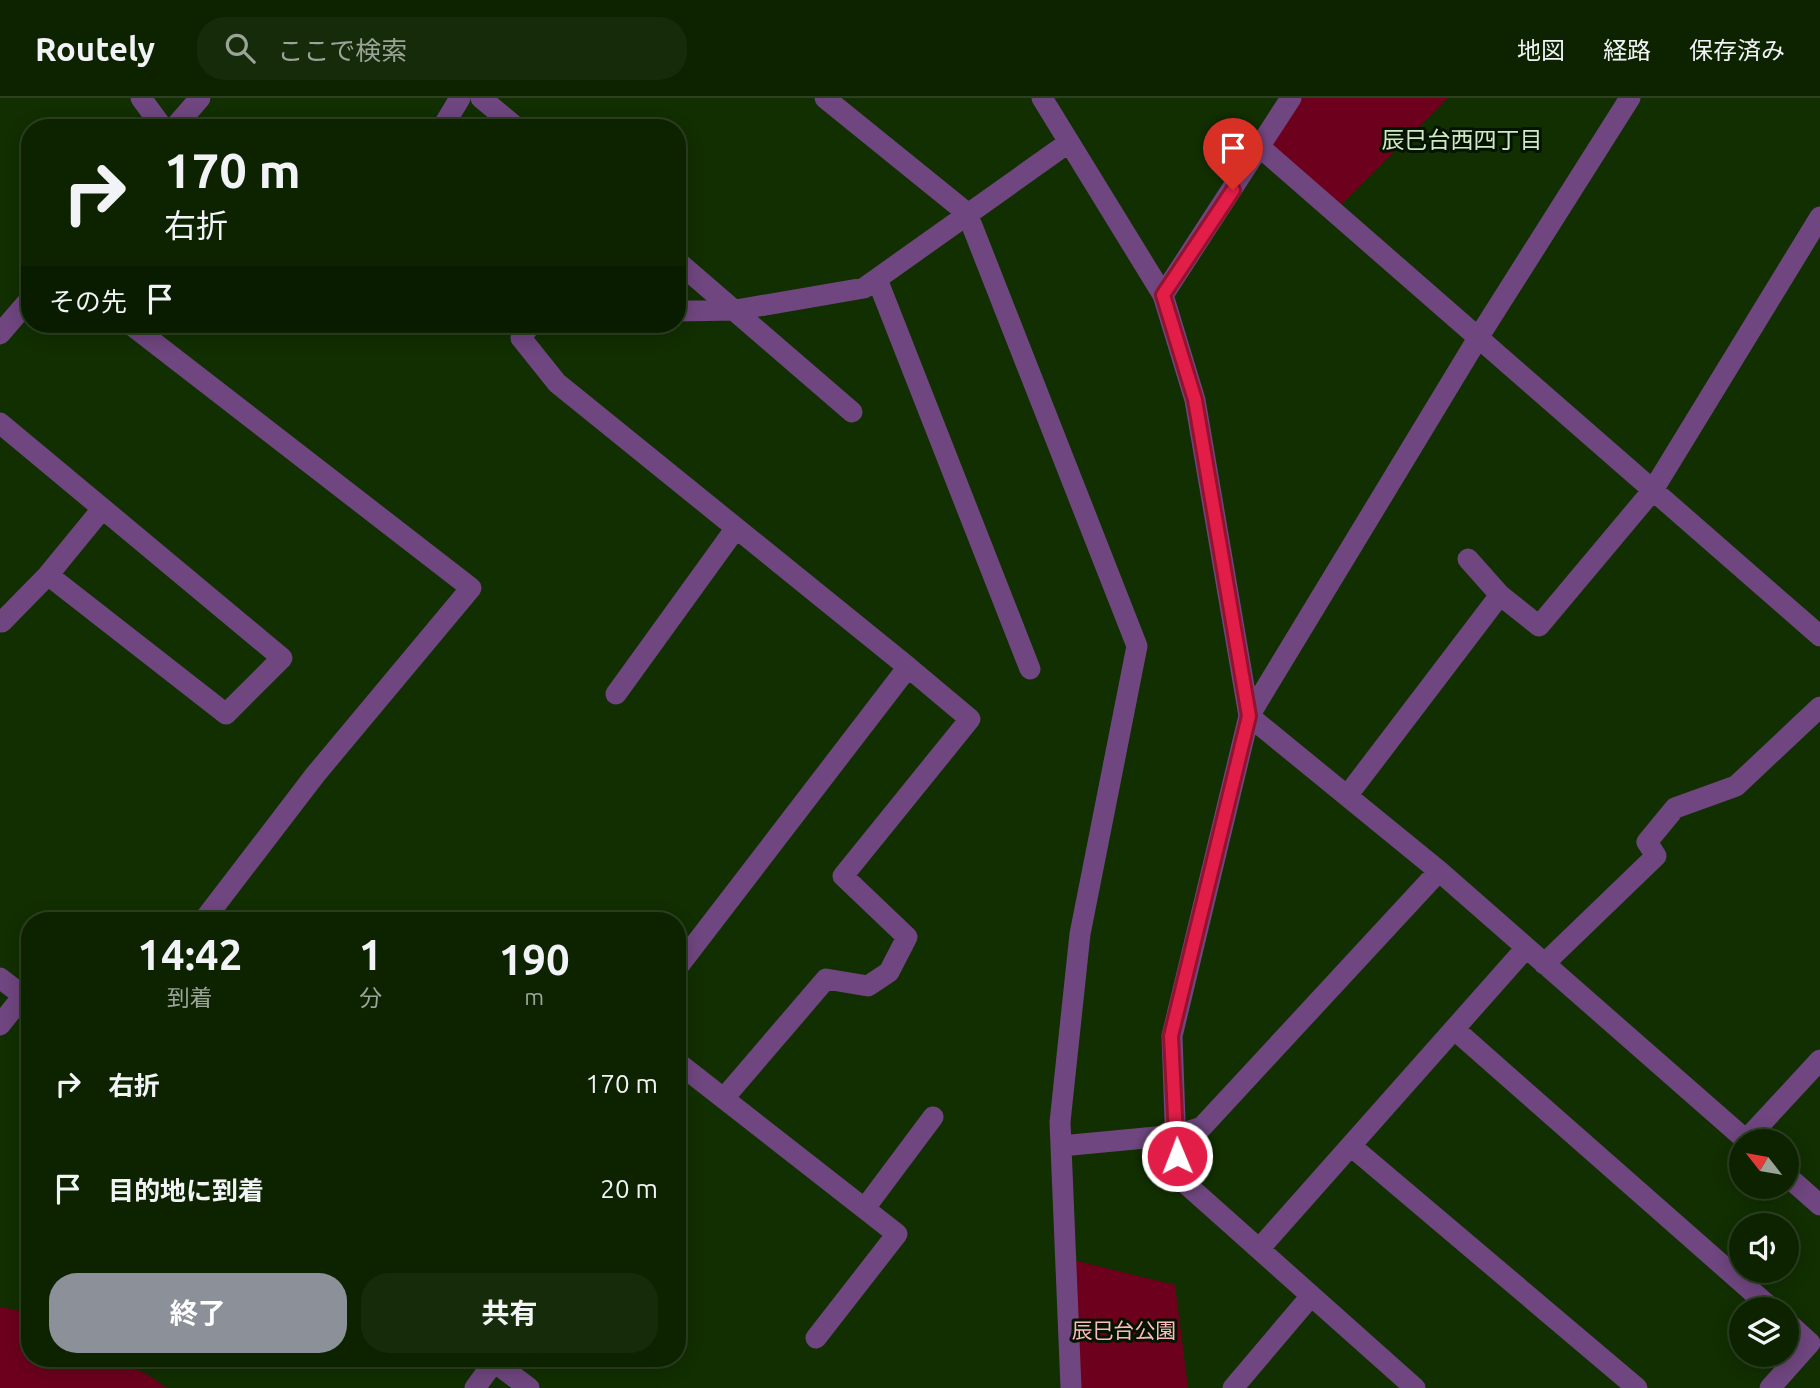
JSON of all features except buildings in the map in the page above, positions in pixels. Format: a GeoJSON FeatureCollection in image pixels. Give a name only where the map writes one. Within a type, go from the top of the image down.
{"type":"FeatureCollection","features":[{"type":"Feature","properties":{"kind":"street"},"geometry":{"type":"LineString","coordinates":[[141,98],[156,119]]}},
{"type":"Feature","properties":{"kind":"street"},"geometry":{"type":"LineString","coordinates":[[182,119],[200,98]]}},
{"type":"Feature","properties":{"kind":"street"},"geometry":{"type":"LineString","coordinates":[[447,119],[460,98]]}},
{"type":"Feature","properties":{"kind":"street"},"geometry":{"type":"LineString","coordinates":[[481,98],[504,105]]}},
{"type":"Feature","properties":{"kind":"street"},"geometry":{"type":"LineString","coordinates":[[825,98],[967,213],[1137,646],[1080,934],[1060,1122],[1070,1388]]}},
{"type":"Feature","properties":{"kind":"street"},"geometry":{"type":"LineString","coordinates":[[1042,98],[1163,295],[1195,400],[1249,716],[1439,872],[1732,1129]]}},
{"type":"Feature","properties":{"kind":"street"},"geometry":{"type":"LineString","coordinates":[[1163,295],[1291,98]]}},
{"type":"Feature","properties":{"kind":"street"},"geometry":{"type":"LineString","coordinates":[[1415,1388],[1177,1176],[1171,1036],[1249,716],[1478,338],[1630,98]]}},
{"type":"Feature","properties":{"kind":"street"},"geometry":{"type":"LineString","coordinates":[[686,311],[736,310],[864,288],[1068,143]]}},
{"type":"Feature","properties":{"kind":"street"},"geometry":{"type":"LineString","coordinates":[[1261,148],[1653,491],[1819,632]]}},
{"type":"Feature","properties":{"kind":"street"},"geometry":{"type":"LineString","coordinates":[[1468,559],[1500,595],[1539,626],[1653,491],[1820,217]]}},
{"type":"Feature","properties":{"kind":"street"},"geometry":{"type":"LineString","coordinates":[[686,268],[852,412]]}},
{"type":"Feature","properties":{"kind":"street"},"geometry":{"type":"LineString","coordinates":[[877,279],[1030,669]]}},
{"type":"Feature","properties":{"kind":"street"},"geometry":{"type":"LineString","coordinates":[[0,334],[21,310]]}},
{"type":"Feature","properties":{"kind":"street"},"geometry":{"type":"LineString","coordinates":[[142,333],[471,588],[315,775],[210,912]]}},
{"type":"Feature","properties":{"kind":"street"},"geometry":{"type":"LineString","coordinates":[[525,333],[521,338],[557,383],[970,719],[842,876],[906,937],[889,972],[868,986],[826,979],[724,1098]]}},
{"type":"Feature","properties":{"kind":"street"},"geometry":{"type":"LineString","coordinates":[[0,423],[282,658],[226,714],[48,575]]}},
{"type":"Feature","properties":{"kind":"street"},"geometry":{"type":"LineString","coordinates":[[2,622],[48,575],[102,509]]}},
{"type":"Feature","properties":{"kind":"street"},"geometry":{"type":"LineString","coordinates":[[616,694],[736,527]]}},
{"type":"Feature","properties":{"kind":"street"},"geometry":{"type":"LineString","coordinates":[[1348,796],[1500,595]]}},
{"type":"Feature","properties":{"kind":"street"},"geometry":{"type":"LineString","coordinates":[[686,956],[908,667]]}},
{"type":"Feature","properties":{"kind":"street"},"geometry":{"type":"LineString","coordinates":[[1544,964],[1656,856],[1647,842],[1675,808],[1736,786],[1820,706]]}},
{"type":"Feature","properties":{"kind":"street"},"geometry":{"type":"LineString","coordinates":[[1061,1146],[1177,1135],[1202,1127],[1439,872]]}},
{"type":"Feature","properties":{"kind":"street"},"geometry":{"type":"LineString","coordinates":[[1259,1249],[1526,948]]}},
{"type":"Feature","properties":{"kind":"street"},"geometry":{"type":"LineString","coordinates":[[0,978],[21,994]]}},
{"type":"Feature","properties":{"kind":"street"},"geometry":{"type":"LineString","coordinates":[[0,1025],[21,1003]]}},
{"type":"Feature","properties":{"kind":"street"},"geometry":{"type":"LineString","coordinates":[[1454,1029],[1758,1297]]}},
{"type":"Feature","properties":{"kind":"street"},"geometry":{"type":"LineString","coordinates":[[1757,1129],[1820,1059]]}},
{"type":"Feature","properties":{"kind":"street"},"geometry":{"type":"LineString","coordinates":[[686,1069],[897,1234],[816,1338]]}},
{"type":"Feature","properties":{"kind":"street"},"geometry":{"type":"LineString","coordinates":[[865,1209],[933,1118]]}},
{"type":"Feature","properties":{"kind":"street"},"geometry":{"type":"LineString","coordinates":[[1351,1146],[1637,1388]]}},
{"type":"Feature","properties":{"kind":"street"},"geometry":{"type":"LineString","coordinates":[[1799,1187],[1820,1205]]}},
{"type":"Feature","properties":{"kind":"street"},"geometry":{"type":"LineString","coordinates":[[1233,1388],[1311,1296]]}},
{"type":"Feature","properties":{"kind":"street"},"geometry":{"type":"LineString","coordinates":[[1799,1333],[1810,1343],[1799,1355]]}},
{"type":"Feature","properties":{"kind":"street"},"geometry":{"type":"LineString","coordinates":[[475,1388],[487,1367]]}},
{"type":"Feature","properties":{"kind":"street"},"geometry":{"type":"LineString","coordinates":[[500,1367],[529,1388]]}},
{"type":"Feature","properties":{"kind":"street"},"geometry":{"type":"LineString","coordinates":[[1770,1388],[1789,1367]]}},
{"type":"Feature","properties":{"kind":"green space"},"geometry":{"type":"Polygon","coordinates":[[[1291,98],[1448,98],[1334,212],[1261,148],[1291,98]]]}},
{"type":"Feature","properties":{"kind":"green space","name":"辰巳台公園"},"geometry":{"type":"Polygon","coordinates":[[[1065,1258],[1175,1285],[1188,1388],[1071,1388],[1065,1258]]]}},
{"type":"Feature","properties":{"kind":"green space"},"geometry":{"type":"Polygon","coordinates":[[[0,1307],[21,1312],[21,1367],[132,1367],[167,1388],[0,1388],[0,1307]]]}},
{"type":"Feature","properties":{"kind":"district","name":"辰巳台西四丁目"},"geometry":{"type":"Point","coordinates":[1462,139]}},
{"type":"Feature","properties":{"kind":"route"},"geometry":{"type":"LineString","coordinates":[[1177,1156],[1171,1036],[1249,716],[1195,400],[1163,295],[1233,190]]}}]}
